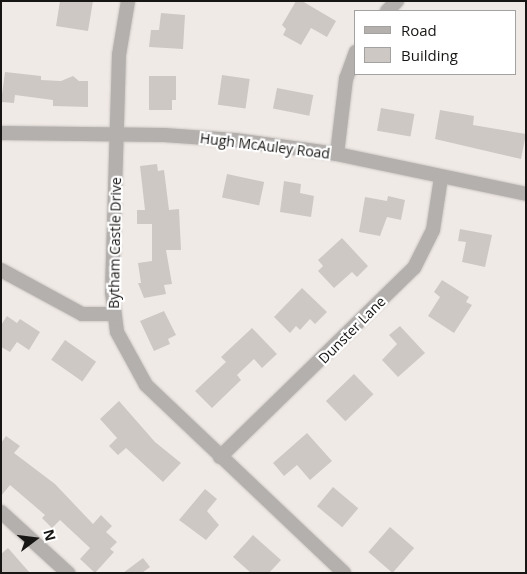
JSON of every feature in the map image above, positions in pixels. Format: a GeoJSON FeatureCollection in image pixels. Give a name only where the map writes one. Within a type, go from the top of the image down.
{"type":"FeatureCollection","features":[{"type":"Feature","properties":{"kind":"street","name":"Bytham Castle Drive"},"geometry":{"type":"LineString","coordinates":[[128,1],[119,55],[114,314],[124,349],[140,377],[220,457],[344,573]]}},
{"type":"Feature","properties":{"kind":"street"},"geometry":{"type":"LineString","coordinates":[[388,10],[397,1]]}},
{"type":"Feature","properties":{"kind":"street"},"geometry":{"type":"LineString","coordinates":[[337,154],[346,78],[354,57]]}},
{"type":"Feature","properties":{"kind":"street","name":"Hugh McAuley Road"},"geometry":{"type":"LineString","coordinates":[[1,133],[118,135],[234,140],[337,154],[442,178],[526,194]]}},
{"type":"Feature","properties":{"kind":"street","name":"Dunster Lane"},"geometry":{"type":"LineString","coordinates":[[220,457],[414,268],[433,230],[442,178]]}},
{"type":"Feature","properties":{"kind":"street"},"geometry":{"type":"LineString","coordinates":[[1,270],[82,314],[114,314]]}},
{"type":"Feature","properties":{"kind":"street"},"geometry":{"type":"LineString","coordinates":[[1,512],[68,573]]}},
{"type":"Feature","properties":{"kind":"building"},"geometry":{"type":"Polygon","coordinates":[[[60,1],[93,1],[88,31],[56,26],[60,1]]]}},
{"type":"Feature","properties":{"kind":"building"},"geometry":{"type":"Polygon","coordinates":[[[296,1],[302,1],[336,21],[327,37],[311,28],[301,45],[283,35],[286,29],[282,25],[296,1]]]}},
{"type":"Feature","properties":{"kind":"building"},"geometry":{"type":"Polygon","coordinates":[[[161,13],[185,15],[183,49],[149,47],[151,30],[159,30],[161,13]]]}},
{"type":"Feature","properties":{"kind":"building"},"geometry":{"type":"Polygon","coordinates":[[[5,72],[41,76],[41,80],[61,81],[73,76],[79,81],[88,81],[88,107],[53,106],[53,100],[15,95],[14,103],[1,102],[5,72]]]}},
{"type":"Feature","properties":{"kind":"building"},"geometry":{"type":"Polygon","coordinates":[[[222,75],[250,79],[246,109],[218,105],[222,75]]]}},
{"type":"Feature","properties":{"kind":"building"},"geometry":{"type":"Polygon","coordinates":[[[149,76],[176,76],[176,100],[172,100],[172,110],[149,110],[149,76]]]}},
{"type":"Feature","properties":{"kind":"building"},"geometry":{"type":"Polygon","coordinates":[[[277,88],[313,95],[309,116],[273,109],[277,88]]]}},
{"type":"Feature","properties":{"kind":"building"},"geometry":{"type":"Polygon","coordinates":[[[381,108],[414,114],[410,137],[377,131],[381,108]]]}},
{"type":"Feature","properties":{"kind":"building"},"geometry":{"type":"Polygon","coordinates":[[[440,110],[474,116],[473,125],[526,134],[521,159],[435,139],[440,110]]]}},
{"type":"Feature","properties":{"kind":"building"},"geometry":{"type":"Polygon","coordinates":[[[157,164],[158,171],[164,170],[169,210],[179,209],[181,250],[166,250],[172,284],[164,285],[166,294],[144,298],[138,283],[141,283],[138,263],[152,261],[152,224],[137,224],[137,210],[145,210],[140,166],[157,164]]]}},
{"type":"Feature","properties":{"kind":"building"},"geometry":{"type":"Polygon","coordinates":[[[227,174],[264,182],[259,205],[222,197],[227,174]]]}},
{"type":"Feature","properties":{"kind":"building"},"geometry":{"type":"Polygon","coordinates":[[[284,181],[301,184],[300,193],[314,196],[311,217],[280,212],[284,181]]]}},
{"type":"Feature","properties":{"kind":"building"},"geometry":{"type":"Polygon","coordinates":[[[388,196],[405,200],[401,220],[387,217],[380,236],[359,232],[365,197],[387,201],[388,196]]]}},
{"type":"Feature","properties":{"kind":"building"},"geometry":{"type":"Polygon","coordinates":[[[460,229],[492,235],[485,267],[462,262],[466,242],[458,241],[460,229]]]}},
{"type":"Feature","properties":{"kind":"building"},"geometry":{"type":"Polygon","coordinates":[[[342,238],[368,266],[357,277],[352,272],[334,288],[318,271],[323,266],[318,260],[342,238]]]}},
{"type":"Feature","properties":{"kind":"building"},"geometry":{"type":"Polygon","coordinates":[[[442,280],[469,297],[466,302],[472,305],[454,333],[428,316],[440,297],[434,292],[442,280]]]}},
{"type":"Feature","properties":{"kind":"building"},"geometry":{"type":"Polygon","coordinates":[[[302,288],[327,312],[315,324],[310,319],[300,330],[296,326],[290,333],[274,317],[302,288]]]}},
{"type":"Feature","properties":{"kind":"building"},"geometry":{"type":"Polygon","coordinates":[[[164,311],[176,335],[168,339],[170,344],[154,351],[140,321],[164,311]]]}},
{"type":"Feature","properties":{"kind":"building"},"geometry":{"type":"Polygon","coordinates":[[[7,316],[17,323],[20,319],[40,332],[29,350],[17,342],[10,352],[1,347],[1,325],[7,316]]]}},
{"type":"Feature","properties":{"kind":"building"},"geometry":{"type":"Polygon","coordinates":[[[400,326],[425,353],[398,377],[382,360],[397,344],[389,335],[400,326]]]}},
{"type":"Feature","properties":{"kind":"building"},"geometry":{"type":"Polygon","coordinates":[[[252,328],[277,354],[262,368],[254,359],[237,375],[241,380],[212,408],[195,391],[226,362],[221,357],[252,328]]]}},
{"type":"Feature","properties":{"kind":"building"},"geometry":{"type":"Polygon","coordinates":[[[65,340],[96,362],[82,381],[51,360],[65,340]]]}},
{"type":"Feature","properties":{"kind":"building"},"geometry":{"type":"Polygon","coordinates":[[[354,374],[373,394],[345,421],[326,401],[354,374]]]}},
{"type":"Feature","properties":{"kind":"building"},"geometry":{"type":"Polygon","coordinates":[[[119,401],[155,442],[181,463],[163,482],[126,448],[118,455],[109,446],[117,438],[100,419],[119,401]]]}},
{"type":"Feature","properties":{"kind":"building"},"geometry":{"type":"Polygon","coordinates":[[[307,433],[332,461],[310,480],[297,465],[284,476],[273,463],[307,433]]]}},
{"type":"Feature","properties":{"kind":"building"},"geometry":{"type":"Polygon","coordinates":[[[6,436],[20,446],[14,453],[55,484],[93,524],[101,515],[112,526],[106,532],[117,542],[110,549],[114,552],[95,573],[80,559],[90,548],[60,520],[52,528],[42,518],[45,515],[10,485],[1,496],[1,443],[6,436]]]}},
{"type":"Feature","properties":{"kind":"building"},"geometry":{"type":"Polygon","coordinates":[[[333,487],[358,508],[342,527],[317,506],[333,487]]]}},
{"type":"Feature","properties":{"kind":"building"},"geometry":{"type":"Polygon","coordinates":[[[205,489],[217,499],[207,511],[219,525],[206,540],[179,520],[205,489]]]}},
{"type":"Feature","properties":{"kind":"building"},"geometry":{"type":"Polygon","coordinates":[[[390,527],[414,548],[393,573],[368,552],[390,527]]]}},
{"type":"Feature","properties":{"kind":"building"},"geometry":{"type":"Polygon","coordinates":[[[253,535],[281,560],[269,573],[251,573],[233,557],[253,535]]]}},
{"type":"Feature","properties":{"kind":"building"},"geometry":{"type":"Polygon","coordinates":[[[8,548],[30,573],[1,573],[1,554],[8,548]]]}},
{"type":"Feature","properties":{"kind":"building"},"geometry":{"type":"Polygon","coordinates":[[[143,558],[150,567],[142,573],[123,573],[143,558]]]}}]}
